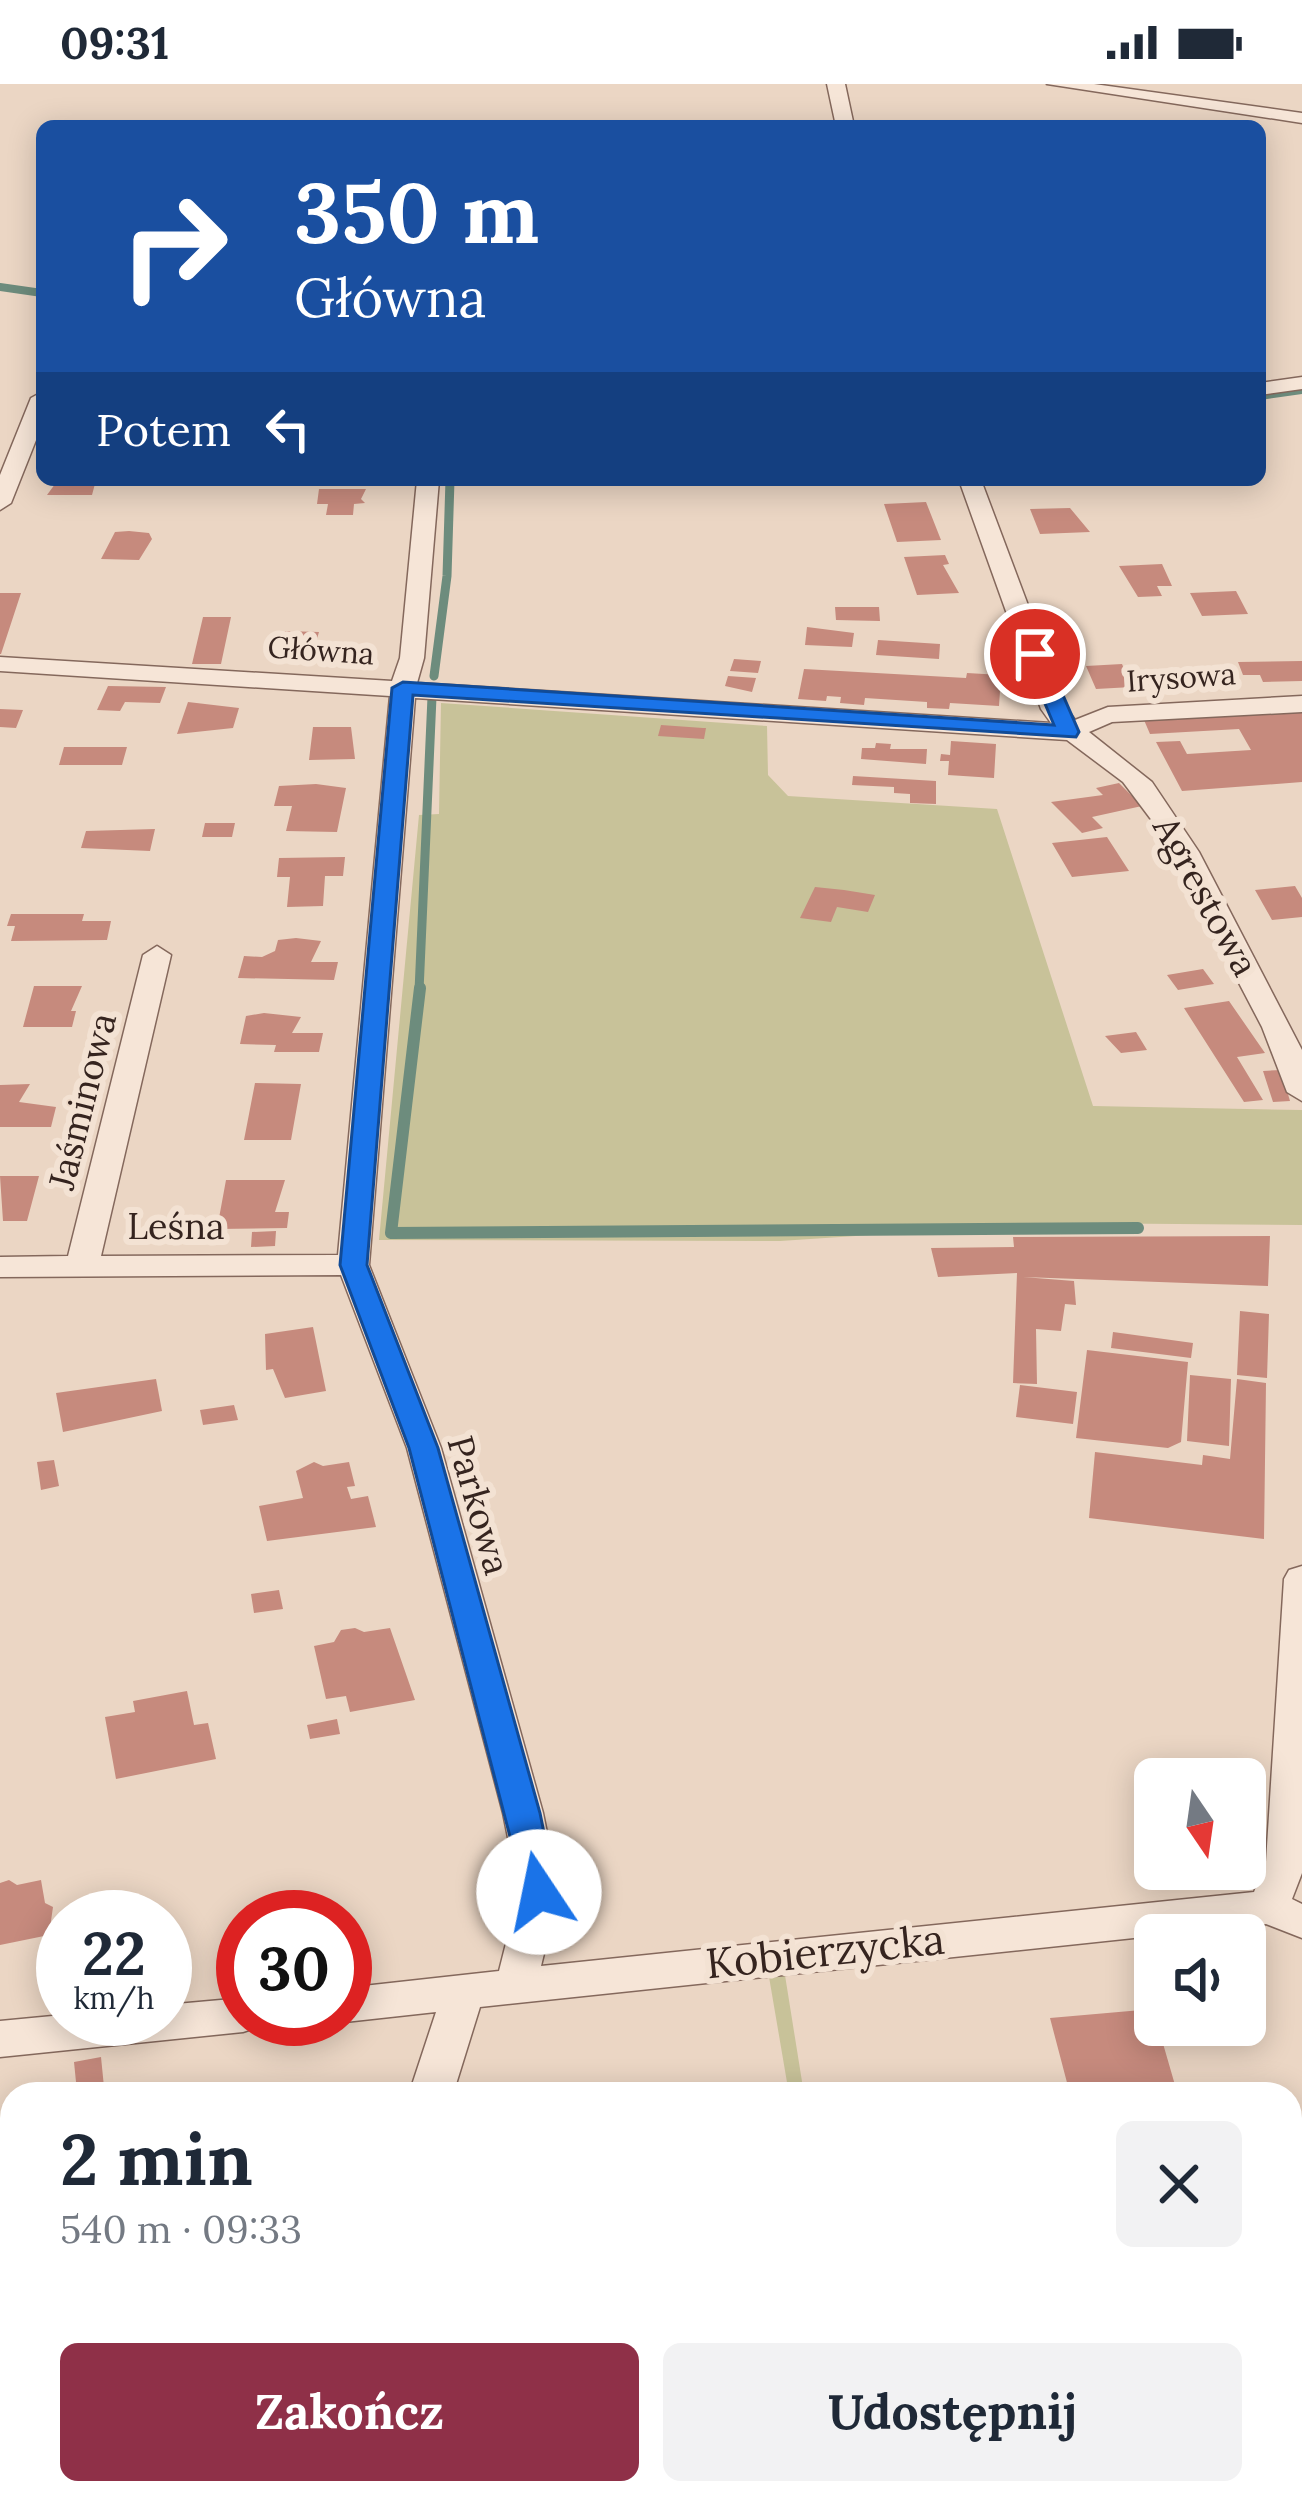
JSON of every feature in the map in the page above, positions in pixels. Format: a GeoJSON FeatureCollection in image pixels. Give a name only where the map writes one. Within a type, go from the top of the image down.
{"type":"FeatureCollection","features":[{"type":"Feature","properties":{"kind":"street"},"geometry":{"type":"LineString","coordinates":[[836,84],[844,120]]}},
{"type":"Feature","properties":{"kind":"street"},"geometry":{"type":"LineString","coordinates":[[1056,84],[1302,118]]}},
{"type":"Feature","properties":{"kind":"street"},"geometry":{"type":"LineString","coordinates":[[1266,388],[1302,383]]}},
{"type":"Feature","properties":{"kind":"street"},"geometry":{"type":"LineString","coordinates":[[0,503],[36,413]]}},
{"type":"Feature","properties":{"kind":"street","name":"Parkowa"},"geometry":{"type":"LineString","coordinates":[[427,486],[412,658],[403,688],[353,1265],[424,1448],[524,1813],[539,1892],[516,1985]]}},
{"type":"Feature","properties":{"kind":"street"},"geometry":{"type":"LineString","coordinates":[[972,486],[1054,709],[1068,732]]}},
{"type":"Feature","properties":{"kind":"street","name":"Główna"},"geometry":{"type":"LineString","coordinates":[[0,664],[1068,732]]}},
{"type":"Feature","properties":{"kind":"street","name":"Irysowa"},"geometry":{"type":"LineString","coordinates":[[1068,732],[1108,715],[1302,704]]}},
{"type":"Feature","properties":{"kind":"street","name":"Agrestowa"},"geometry":{"type":"LineString","coordinates":[[1068,732],[1109,756],[1140,784],[1184,844],[1280,1030],[1302,1092]]}},
{"type":"Feature","properties":{"kind":"street","name":"Jaśminowa"},"geometry":{"type":"LineString","coordinates":[[82,1266],[157,955]]}},
{"type":"Feature","properties":{"kind":"street","name":"Leśna"},"geometry":{"type":"LineString","coordinates":[[0,1268],[353,1265]]}},
{"type":"Feature","properties":{"kind":"street"},"geometry":{"type":"LineString","coordinates":[[1286,1914],[1302,1579]]}},
{"type":"Feature","properties":{"kind":"street","name":"Kobierzycka"},"geometry":{"type":"LineString","coordinates":[[372,2002],[1286,1914]]}},
{"type":"Feature","properties":{"kind":"street"},"geometry":{"type":"LineString","coordinates":[[435,2082],[463,1993]]}},
{"type":"Feature","properties":{"kind":"street"},"geometry":{"type":"LineString","coordinates":[[0,2039],[216,2018]]}},
{"type":"Feature","properties":{"kind":"shaded area"},"geometry":{"type":"Polygon","coordinates":[[[441,703],[767,726],[768,775],[788,796],[997,809],[1093,1106],[1302,1110],[1302,1225],[1052,1223],[780,1241],[379,1240],[419,815],[439,814],[441,703]]]}},
{"type":"Feature","properties":{"kind":"shaded area"},"geometry":{"type":"Polygon","coordinates":[[[784,1969],[802,2082],[787,2082],[768,1971],[784,1969]]]}},
{"type":"Feature","properties":{"kind":"building"},"geometry":{"type":"Polygon","coordinates":[[[54,486],[94,486],[92,495],[47,495],[54,486]]]}},
{"type":"Feature","properties":{"kind":"building"},"geometry":{"type":"Polygon","coordinates":[[[319,489],[366,489],[361,499],[365,503],[354,504],[353,515],[326,515],[328,504],[317,504],[319,489]]]}},
{"type":"Feature","properties":{"kind":"building"},"geometry":{"type":"Polygon","coordinates":[[[926,502],[941,540],[897,542],[884,504],[926,502]]]}},
{"type":"Feature","properties":{"kind":"building"},"geometry":{"type":"Polygon","coordinates":[[[1070,508],[1090,532],[1040,534],[1030,509],[1070,508]]]}},
{"type":"Feature","properties":{"kind":"building"},"geometry":{"type":"Polygon","coordinates":[[[115,532],[149,533],[152,539],[139,560],[101,559],[115,532]]]}},
{"type":"Feature","properties":{"kind":"building"},"geometry":{"type":"Polygon","coordinates":[[[945,555],[949,564],[943,565],[959,593],[917,595],[904,557],[945,555]]]}},
{"type":"Feature","properties":{"kind":"building"},"geometry":{"type":"Polygon","coordinates":[[[1162,564],[1172,586],[1157,586],[1162,596],[1138,597],[1119,566],[1162,564]]]}},
{"type":"Feature","properties":{"kind":"building"},"geometry":{"type":"Polygon","coordinates":[[[1236,591],[1248,614],[1202,616],[1190,593],[1236,591]]]}},
{"type":"Feature","properties":{"kind":"building"},"geometry":{"type":"Polygon","coordinates":[[[0,593],[21,593],[1,654],[0,654],[0,593]]]}},
{"type":"Feature","properties":{"kind":"building"},"geometry":{"type":"Polygon","coordinates":[[[835,607],[879,607],[880,621],[836,620],[835,607]]]}},
{"type":"Feature","properties":{"kind":"building"},"geometry":{"type":"Polygon","coordinates":[[[203,617],[231,617],[221,664],[192,664],[203,617]]]}},
{"type":"Feature","properties":{"kind":"building"},"geometry":{"type":"Polygon","coordinates":[[[807,627],[854,633],[852,647],[805,645],[807,627]]]}},
{"type":"Feature","properties":{"kind":"building"},"geometry":{"type":"Polygon","coordinates":[[[285,631],[319,632],[311,659],[275,658],[285,631]]]}},
{"type":"Feature","properties":{"kind":"building"},"geometry":{"type":"Polygon","coordinates":[[[878,640],[940,644],[939,659],[876,655],[878,640]]]}},
{"type":"Feature","properties":{"kind":"building"},"geometry":{"type":"Polygon","coordinates":[[[734,659],[761,661],[758,673],[730,671],[734,659]]]}},
{"type":"Feature","properties":{"kind":"building"},"geometry":{"type":"Polygon","coordinates":[[[1302,661],[1302,681],[1263,682],[1260,675],[1243,675],[1238,662],[1302,661]]]}},
{"type":"Feature","properties":{"kind":"building"},"geometry":{"type":"Polygon","coordinates":[[[1122,664],[1132,687],[1096,689],[1086,666],[1122,664]]]}},
{"type":"Feature","properties":{"kind":"building"},"geometry":{"type":"Polygon","coordinates":[[[804,669],[966,678],[967,673],[1001,675],[999,706],[950,703],[949,709],[927,708],[927,702],[865,698],[864,705],[840,703],[841,697],[798,699],[804,669]]]}},
{"type":"Feature","properties":{"kind":"building"},"geometry":{"type":"Polygon","coordinates":[[[728,676],[756,678],[752,692],[725,686],[728,676]]]}},
{"type":"Feature","properties":{"kind":"building"},"geometry":{"type":"Polygon","coordinates":[[[108,686],[166,687],[160,703],[125,702],[120,711],[97,710],[108,686]]]}},
{"type":"Feature","properties":{"kind":"building"},"geometry":{"type":"Polygon","coordinates":[[[188,702],[239,708],[233,728],[177,734],[188,702]]]}},
{"type":"Feature","properties":{"kind":"building"},"geometry":{"type":"Polygon","coordinates":[[[0,709],[23,710],[16,728],[0,727],[0,709]]]}},
{"type":"Feature","properties":{"kind":"building"},"geometry":{"type":"Polygon","coordinates":[[[1302,711],[1302,782],[1182,791],[1156,742],[1180,741],[1187,754],[1251,750],[1239,729],[1150,734],[1144,720],[1302,711]]]}},
{"type":"Feature","properties":{"kind":"building"},"geometry":{"type":"Polygon","coordinates":[[[661,725],[706,728],[704,739],[658,736],[661,725]]]}},
{"type":"Feature","properties":{"kind":"building"},"geometry":{"type":"Polygon","coordinates":[[[313,727],[351,727],[355,759],[309,760],[313,727]]]}},
{"type":"Feature","properties":{"kind":"building"},"geometry":{"type":"Polygon","coordinates":[[[951,741],[996,744],[994,778],[948,775],[949,761],[940,761],[941,754],[950,755],[951,741]]]}},
{"type":"Feature","properties":{"kind":"building"},"geometry":{"type":"Polygon","coordinates":[[[876,743],[891,744],[890,749],[927,749],[926,764],[861,759],[862,748],[875,748],[876,743]]]}},
{"type":"Feature","properties":{"kind":"building"},"geometry":{"type":"Polygon","coordinates":[[[64,747],[127,747],[122,765],[59,765],[64,747]]]}},
{"type":"Feature","properties":{"kind":"building"},"geometry":{"type":"Polygon","coordinates":[[[853,776],[936,781],[936,804],[910,803],[910,794],[894,793],[894,787],[852,785],[853,776]]]}},
{"type":"Feature","properties":{"kind":"building"},"geometry":{"type":"Polygon","coordinates":[[[1119,783],[1142,806],[1092,817],[1103,828],[1082,833],[1051,802],[1103,795],[1096,788],[1119,783]]]}},
{"type":"Feature","properties":{"kind":"building"},"geometry":{"type":"Polygon","coordinates":[[[279,786],[346,788],[337,832],[286,831],[292,806],[274,806],[279,786]]]}},
{"type":"Feature","properties":{"kind":"building"},"geometry":{"type":"Polygon","coordinates":[[[205,823],[235,823],[232,837],[202,837],[205,823]]]}},
{"type":"Feature","properties":{"kind":"building"},"geometry":{"type":"Polygon","coordinates":[[[155,829],[150,851],[81,848],[86,831],[155,829]]]}},
{"type":"Feature","properties":{"kind":"building"},"geometry":{"type":"Polygon","coordinates":[[[1107,837],[1129,871],[1072,877],[1052,843],[1107,837]]]}},
{"type":"Feature","properties":{"kind":"building"},"geometry":{"type":"Polygon","coordinates":[[[345,857],[343,876],[325,876],[323,906],[287,907],[290,877],[277,877],[279,858],[345,857]]]}},
{"type":"Feature","properties":{"kind":"building"},"geometry":{"type":"Polygon","coordinates":[[[1295,886],[1302,898],[1302,917],[1272,920],[1255,890],[1295,886]]]}},
{"type":"Feature","properties":{"kind":"building"},"geometry":{"type":"Polygon","coordinates":[[[815,887],[875,895],[868,912],[837,907],[831,922],[800,918],[815,887]]]}},
{"type":"Feature","properties":{"kind":"building"},"geometry":{"type":"Polygon","coordinates":[[[11,914],[84,914],[82,921],[111,921],[107,940],[11,941],[15,926],[7,926],[11,914]]]}},
{"type":"Feature","properties":{"kind":"building"},"geometry":{"type":"Polygon","coordinates":[[[278,940],[321,941],[311,962],[338,962],[334,980],[238,978],[244,956],[262,957],[275,951],[278,940]]]}},
{"type":"Feature","properties":{"kind":"building"},"geometry":{"type":"Polygon","coordinates":[[[1203,969],[1214,984],[1178,990],[1167,975],[1203,969]]]}},
{"type":"Feature","properties":{"kind":"building"},"geometry":{"type":"Polygon","coordinates":[[[34,986],[82,986],[71,1011],[76,1011],[72,1027],[23,1027],[34,986]]]}},
{"type":"Feature","properties":{"kind":"building"},"geometry":{"type":"Polygon","coordinates":[[[1229,1001],[1265,1053],[1237,1057],[1263,1100],[1244,1102],[1184,1008],[1229,1001]]]}},
{"type":"Feature","properties":{"kind":"building"},"geometry":{"type":"Polygon","coordinates":[[[246,1016],[301,1017],[292,1033],[323,1033],[319,1052],[274,1052],[276,1045],[240,1044],[246,1016]]]}},
{"type":"Feature","properties":{"kind":"building"},"geometry":{"type":"Polygon","coordinates":[[[1136,1032],[1147,1050],[1121,1053],[1105,1036],[1136,1032]]]}},
{"type":"Feature","properties":{"kind":"building"},"geometry":{"type":"Polygon","coordinates":[[[1281,1070],[1290,1101],[1273,1102],[1263,1071],[1281,1070]]]}},
{"type":"Feature","properties":{"kind":"building"},"geometry":{"type":"Polygon","coordinates":[[[255,1083],[301,1084],[291,1140],[244,1140],[255,1083]]]}},
{"type":"Feature","properties":{"kind":"building"},"geometry":{"type":"Polygon","coordinates":[[[30,1084],[19,1102],[56,1107],[51,1127],[0,1127],[0,1085],[30,1084]]]}},
{"type":"Feature","properties":{"kind":"building"},"geometry":{"type":"Polygon","coordinates":[[[0,1176],[39,1176],[27,1221],[3,1221],[0,1176]]]}},
{"type":"Feature","properties":{"kind":"building"},"geometry":{"type":"Polygon","coordinates":[[[226,1180],[285,1180],[275,1212],[289,1212],[287,1228],[217,1229],[226,1180]]]}},
{"type":"Feature","properties":{"kind":"building"},"geometry":{"type":"Polygon","coordinates":[[[276,1231],[275,1246],[251,1247],[252,1232],[276,1231]]]}},
{"type":"Feature","properties":{"kind":"building"},"geometry":{"type":"Polygon","coordinates":[[[1270,1236],[1268,1286],[1023,1277],[1074,1281],[1076,1305],[1065,1304],[1061,1331],[1036,1329],[1037,1384],[1013,1383],[1017,1273],[938,1277],[931,1248],[1014,1247],[1013,1237],[1270,1236]]]}},
{"type":"Feature","properties":{"kind":"building"},"geometry":{"type":"Polygon","coordinates":[[[1240,1311],[1269,1314],[1267,1378],[1237,1375],[1240,1311]]]}},
{"type":"Feature","properties":{"kind":"building"},"geometry":{"type":"Polygon","coordinates":[[[313,1327],[326,1391],[285,1398],[273,1369],[266,1370],[265,1334],[313,1327]]]}},
{"type":"Feature","properties":{"kind":"building"},"geometry":{"type":"Polygon","coordinates":[[[1113,1332],[1193,1343],[1191,1358],[1111,1348],[1113,1332]]]}},
{"type":"Feature","properties":{"kind":"building"},"geometry":{"type":"Polygon","coordinates":[[[1087,1350],[1188,1362],[1181,1442],[1168,1448],[1076,1438],[1087,1350]]]}},
{"type":"Feature","properties":{"kind":"building"},"geometry":{"type":"Polygon","coordinates":[[[1190,1375],[1231,1379],[1229,1446],[1187,1441],[1190,1375]]]}},
{"type":"Feature","properties":{"kind":"building"},"geometry":{"type":"Polygon","coordinates":[[[156,1379],[162,1411],[63,1432],[56,1393],[156,1379]]]}},
{"type":"Feature","properties":{"kind":"building"},"geometry":{"type":"Polygon","coordinates":[[[1237,1379],[1266,1383],[1264,1539],[1089,1518],[1095,1452],[1202,1465],[1203,1455],[1230,1459],[1237,1379]]]}},
{"type":"Feature","properties":{"kind":"building"},"geometry":{"type":"Polygon","coordinates":[[[1020,1385],[1077,1392],[1073,1424],[1016,1417],[1020,1385]]]}},
{"type":"Feature","properties":{"kind":"building"},"geometry":{"type":"Polygon","coordinates":[[[234,1405],[238,1420],[203,1425],[200,1410],[234,1405]]]}},
{"type":"Feature","properties":{"kind":"building"},"geometry":{"type":"Polygon","coordinates":[[[54,1460],[59,1486],[41,1490],[37,1462],[54,1460]]]}},
{"type":"Feature","properties":{"kind":"building"},"geometry":{"type":"Polygon","coordinates":[[[314,1462],[323,1466],[349,1462],[355,1486],[347,1487],[351,1499],[368,1496],[376,1527],[267,1541],[259,1506],[303,1498],[296,1471],[314,1462]]]}},
{"type":"Feature","properties":{"kind":"building"},"geometry":{"type":"Polygon","coordinates":[[[279,1590],[283,1609],[254,1613],[251,1594],[279,1590]]]}},
{"type":"Feature","properties":{"kind":"building"},"geometry":{"type":"Polygon","coordinates":[[[390,1628],[415,1700],[350,1712],[346,1696],[326,1699],[314,1646],[334,1642],[341,1630],[364,1632],[390,1628]]]}},
{"type":"Feature","properties":{"kind":"building"},"geometry":{"type":"Polygon","coordinates":[[[187,1691],[194,1725],[208,1723],[216,1759],[116,1779],[105,1717],[135,1712],[133,1701],[187,1691]]]}},
{"type":"Feature","properties":{"kind":"building"},"geometry":{"type":"Polygon","coordinates":[[[337,1719],[340,1734],[310,1739],[307,1725],[337,1719]]]}},
{"type":"Feature","properties":{"kind":"building"},"geometry":{"type":"Polygon","coordinates":[[[41,1880],[43,1890],[36,1890],[36,1938],[0,1945],[0,1883],[41,1880]]]}},
{"type":"Feature","properties":{"kind":"building"},"geometry":{"type":"Polygon","coordinates":[[[1134,2011],[1134,2046],[1164,2046],[1174,2082],[1067,2082],[1050,2018],[1134,2011]]]}},
{"type":"Feature","properties":{"kind":"building"},"geometry":{"type":"Polygon","coordinates":[[[101,2057],[104,2082],[76,2082],[74,2062],[101,2057]]]}},
{"type":"Feature","properties":{"kind":"waterway"},"geometry":{"type":"LineString","coordinates":[[0,287],[36,292]]}},
{"type":"Feature","properties":{"kind":"waterway"},"geometry":{"type":"LineString","coordinates":[[1266,395],[1302,390]]}},
{"type":"Feature","properties":{"kind":"waterway"},"geometry":{"type":"LineString","coordinates":[[434,676],[447,576],[450,486]]}},
{"type":"Feature","properties":{"kind":"waterway"},"geometry":{"type":"LineString","coordinates":[[419,991],[432,697]]}},
{"type":"Feature","properties":{"kind":"waterway"},"geometry":{"type":"LineString","coordinates":[[420,988],[391,1233],[1138,1228]]}},
{"type":"Feature","properties":{"kind":"route"},"geometry":{"type":"LineString","coordinates":[[539,1892],[524,1813],[424,1448],[386,1340],[353,1265],[370,1112],[403,688],[755,715],[1068,732],[1054,709],[1035,654]]}}]}
